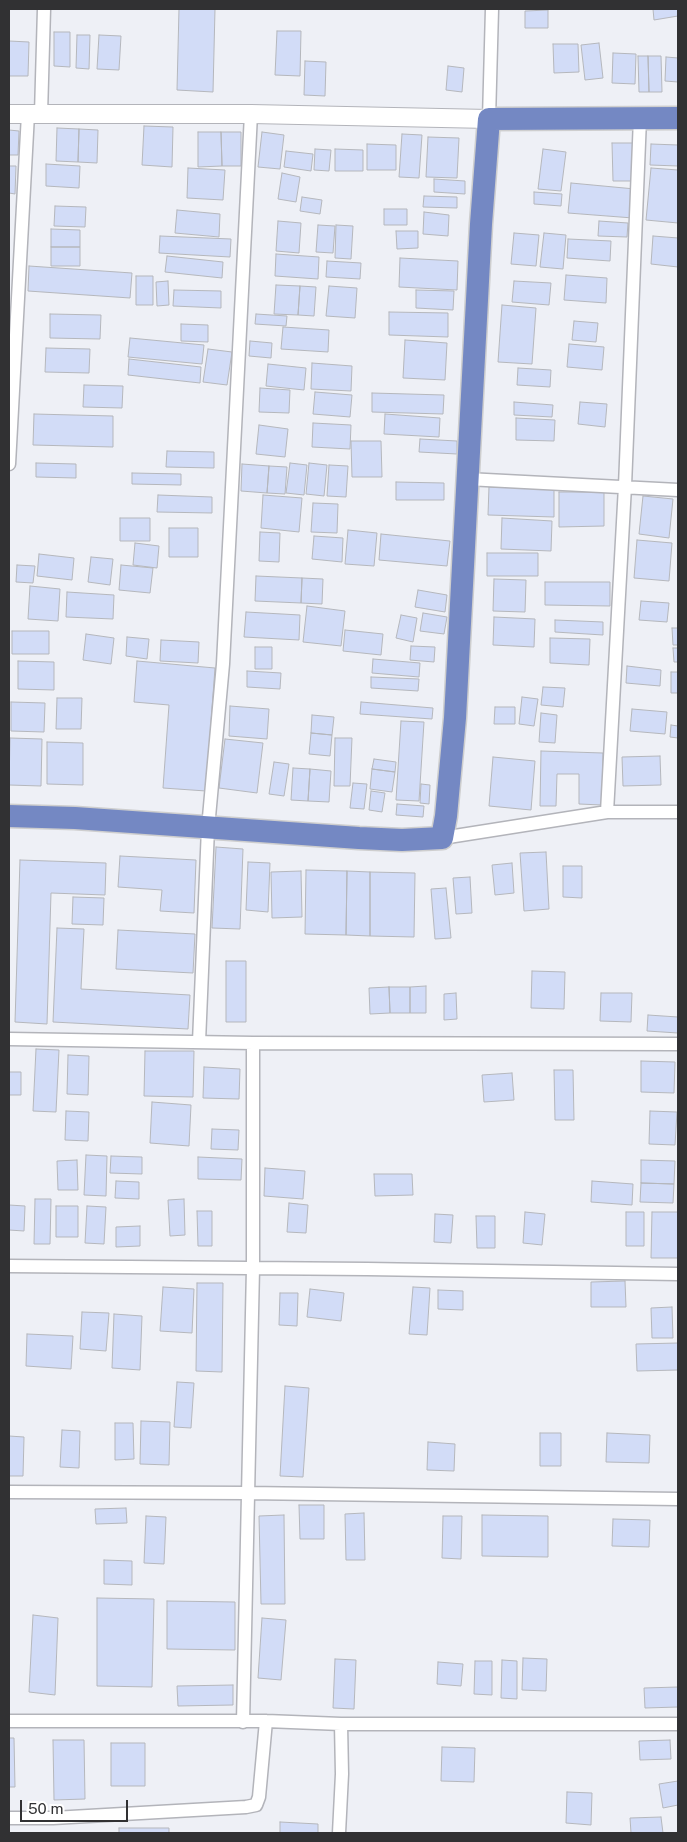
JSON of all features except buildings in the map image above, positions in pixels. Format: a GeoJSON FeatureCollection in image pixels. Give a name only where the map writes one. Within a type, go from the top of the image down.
{"type":"FeatureCollection","features":[{"type":"Feature","properties":{"kind":"highway"},"geometry":{"type":"LineString","coordinates":[[9,816],[75,818],[368,839],[442,838],[446,816],[455,718],[480,224],[489,119],[678,118]]}},
{"type":"Feature","properties":{"kind":"street"},"geometry":{"type":"LineString","coordinates":[[9,464],[44,9]]}},
{"type":"Feature","properties":{"kind":"street"},"geometry":{"type":"LineString","coordinates":[[9,114],[251,114],[489,119],[492,9]]}},
{"type":"Feature","properties":{"kind":"street"},"geometry":{"type":"LineString","coordinates":[[198,1042],[208,828],[223,664],[251,114]]}},
{"type":"Feature","properties":{"kind":"street"},"geometry":{"type":"LineString","coordinates":[[607,812],[625,486],[640,118]]}},
{"type":"Feature","properties":{"kind":"street"},"geometry":{"type":"LineString","coordinates":[[467,478],[678,490]]}},
{"type":"Feature","properties":{"kind":"street"},"geometry":{"type":"LineString","coordinates":[[442,838],[607,812],[678,812]]}},
{"type":"Feature","properties":{"kind":"street"},"geometry":{"type":"LineString","coordinates":[[9,1039],[253,1043],[678,1044]]}},
{"type":"Feature","properties":{"kind":"street"},"geometry":{"type":"LineString","coordinates":[[243,1722],[253,1268],[253,1043]]}},
{"type":"Feature","properties":{"kind":"street"},"geometry":{"type":"LineString","coordinates":[[9,1266],[678,1274]]}},
{"type":"Feature","properties":{"kind":"street"},"geometry":{"type":"LineString","coordinates":[[9,1492],[678,1499]]}},
{"type":"Feature","properties":{"kind":"street"},"geometry":{"type":"LineString","coordinates":[[9,1721],[266,1721],[341,1724],[678,1724]]}},
{"type":"Feature","properties":{"kind":"street"},"geometry":{"type":"LineString","coordinates":[[9,1818],[82,1816],[256,1805],[259,1798],[266,1721]]}},
{"type":"Feature","properties":{"kind":"street"},"geometry":{"type":"LineString","coordinates":[[339,1833],[342,1783],[341,1724]]}}]}
